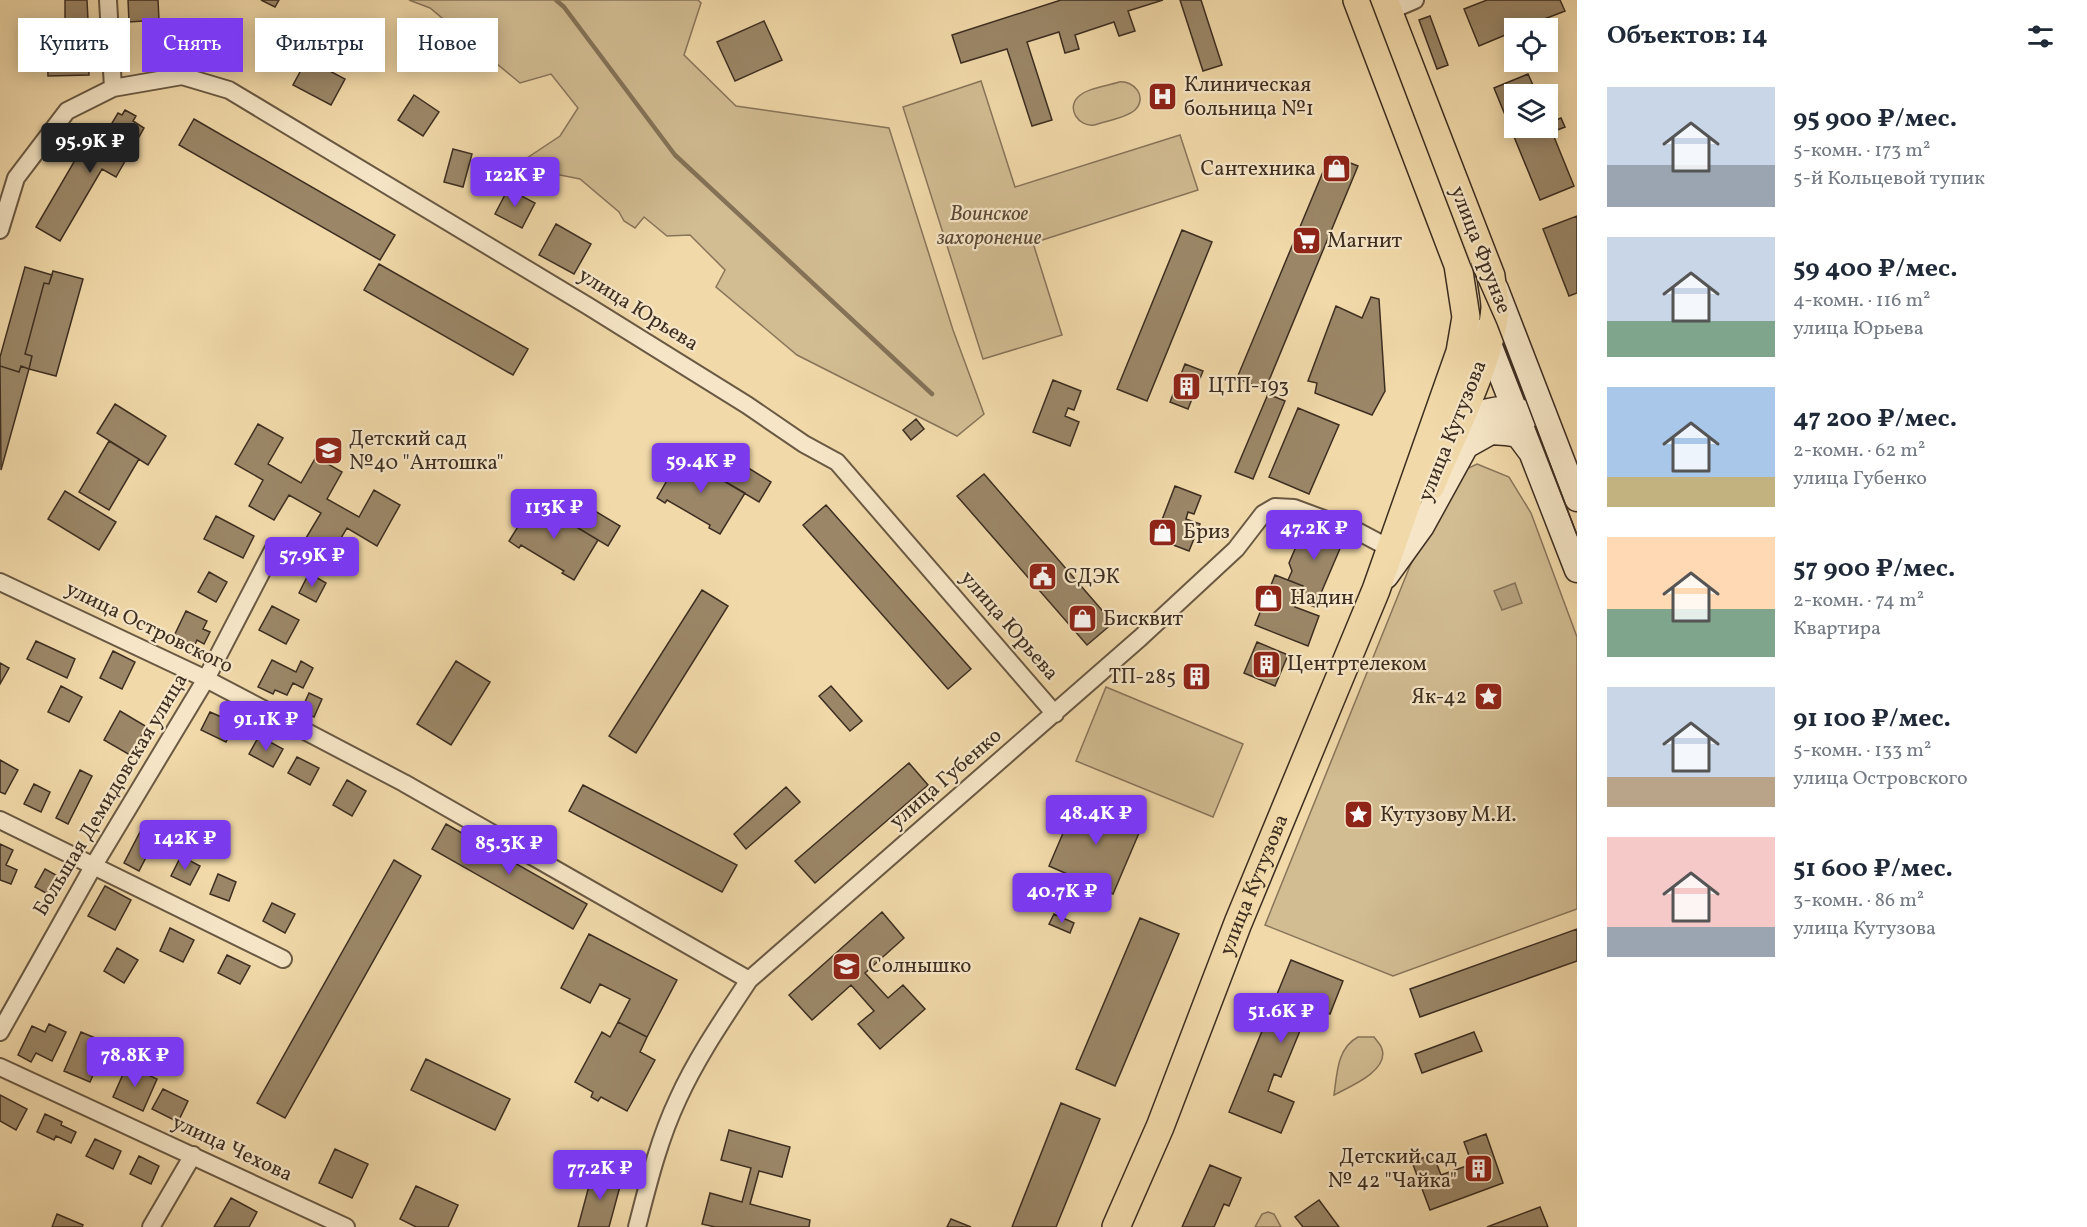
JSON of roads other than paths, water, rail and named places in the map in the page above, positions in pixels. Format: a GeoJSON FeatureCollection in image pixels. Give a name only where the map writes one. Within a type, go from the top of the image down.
{"type":"FeatureCollection","features":[{"type":"Feature","properties":{"kind":"main road","name":"улица Фрунзе"},"geometry":{"type":"LineString","coordinates":[[1374,8],[1458,265],[1577,570]]}},
{"type":"Feature","properties":{"kind":"main road","name":"улица Фрунзе"},"geometry":{"type":"LineString","coordinates":[[1374,8],[1491,276],[1577,499]]}},
{"type":"Feature","properties":{"kind":"main road","name":"улица Фрунзе"},"geometry":{"type":"LineString","coordinates":[[1448,385],[1460,352],[1466,317],[1458,265]]}},
{"type":"Feature","properties":{"kind":"main road","name":"улица Кутузова"},"geometry":{"type":"LineString","coordinates":[[1378,583],[1409,535],[1457,424],[1488,342],[1495,305],[1491,276]]}},
{"type":"Feature","properties":{"kind":"main road","name":"улица Кутузова"},"geometry":{"type":"LineString","coordinates":[[1116,1227],[1160,1127],[1242,913],[1392,549],[1448,385]]}},
{"type":"Feature","properties":{"kind":"main road"},"geometry":{"type":"LineString","coordinates":[[1417,478],[1442,433],[1475,414],[1504,409],[1527,414],[1548,431],[1555,442]]}},
{"type":"Feature","properties":{"kind":"main road"},"geometry":{"type":"LineString","coordinates":[[1378,583],[1422,526],[1466,446],[1491,432],[1518,435],[1535,460]]}},
{"type":"Feature","properties":{"kind":"street"},"geometry":{"type":"LineString","coordinates":[[108,0],[113,87]]}},
{"type":"Feature","properties":{"kind":"street"},"geometry":{"type":"LineString","coordinates":[[1374,8],[1415,0]]}},
{"type":"Feature","properties":{"kind":"street","name":"улица Юрьева"},"geometry":{"type":"LineString","coordinates":[[0,230],[16,178],[68,111],[113,87],[182,76],[229,90],[588,306],[747,405],[804,444],[837,462],[1055,714]]}},
{"type":"Feature","properties":{"kind":"street","name":"улица Губенко"},"geometry":{"type":"LineString","coordinates":[[637,1227],[653,1168],[678,1099],[711,1039],[749,980],[1055,714],[1203,581],[1236,549],[1263,514],[1275,507],[1294,508],[1359,532],[1392,549]]}},
{"type":"Feature","properties":{"kind":"street","name":"Большая Демидовская улица"},"geometry":{"type":"LineString","coordinates":[[0,1032],[94,866],[206,679],[274,548]]}},
{"type":"Feature","properties":{"kind":"street","name":"улица Островского"},"geometry":{"type":"LineString","coordinates":[[0,582],[206,679],[404,783],[749,980]]}},
{"type":"Feature","properties":{"kind":"street"},"geometry":{"type":"LineString","coordinates":[[0,820],[283,959]]}},
{"type":"Feature","properties":{"kind":"street","name":"улица Чехова"},"geometry":{"type":"LineString","coordinates":[[0,1067],[346,1227]]}},
{"type":"Feature","properties":{"kind":"street"},"geometry":{"type":"LineString","coordinates":[[151,1227],[193,1155]]}},
{"type":"Feature","properties":{"kind":"waterway"},"geometry":{"type":"LineString","coordinates":[[556,0],[564,7],[675,155],[932,394]]}},
{"type":"Feature","properties":{"kind":"tram line"},"geometry":{"type":"LineString","coordinates":[[1370,0],[1577,535]]}},
{"type":"Feature","properties":{"kind":"place","name":"Клиническая больница №1"},"geometry":{"type":"Point","coordinates":[1163,97]}},
{"type":"Feature","properties":{"kind":"place","name":"Сантехника"},"geometry":{"type":"Point","coordinates":[1337,169]}},
{"type":"Feature","properties":{"kind":"place","name":"Магнит"},"geometry":{"type":"Point","coordinates":[1306,241]}},
{"type":"Feature","properties":{"kind":"place","name":"ЦТП-193"},"geometry":{"type":"Point","coordinates":[1187,386]}},
{"type":"Feature","properties":{"kind":"place","name":"Детский сад №40 \"Антошка\""},"geometry":{"type":"Point","coordinates":[328,451]}},
{"type":"Feature","properties":{"kind":"place","name":"Бриз"},"geometry":{"type":"Point","coordinates":[1162,532]}},
{"type":"Feature","properties":{"kind":"place","name":"СДЭК"},"geometry":{"type":"Point","coordinates":[1043,577]}},
{"type":"Feature","properties":{"kind":"place","name":"Надин"},"geometry":{"type":"Point","coordinates":[1269,598]}},
{"type":"Feature","properties":{"kind":"place","name":"Бисквит"},"geometry":{"type":"Point","coordinates":[1082,619]}},
{"type":"Feature","properties":{"kind":"place","name":"Центртелеком"},"geometry":{"type":"Point","coordinates":[1266,664]}},
{"type":"Feature","properties":{"kind":"place","name":"ТП-285"},"geometry":{"type":"Point","coordinates":[1197,677]}},
{"type":"Feature","properties":{"kind":"place","name":"Як-42"},"geometry":{"type":"Point","coordinates":[1488,697]}},
{"type":"Feature","properties":{"kind":"place","name":"Кутузову М.И."},"geometry":{"type":"Point","coordinates":[1359,815]}},
{"type":"Feature","properties":{"kind":"place","name":"Солнышко"},"geometry":{"type":"Point","coordinates":[847,966]}},
{"type":"Feature","properties":{"kind":"place","name":"Детский сад № 42 \"Чайка\""},"geometry":{"type":"Point","coordinates":[1478,1169]}},
{"type":"Feature","properties":{"kind":"park label","name":"Воинское захоронение"},"geometry":{"type":"Point","coordinates":[989,226]}}]}
